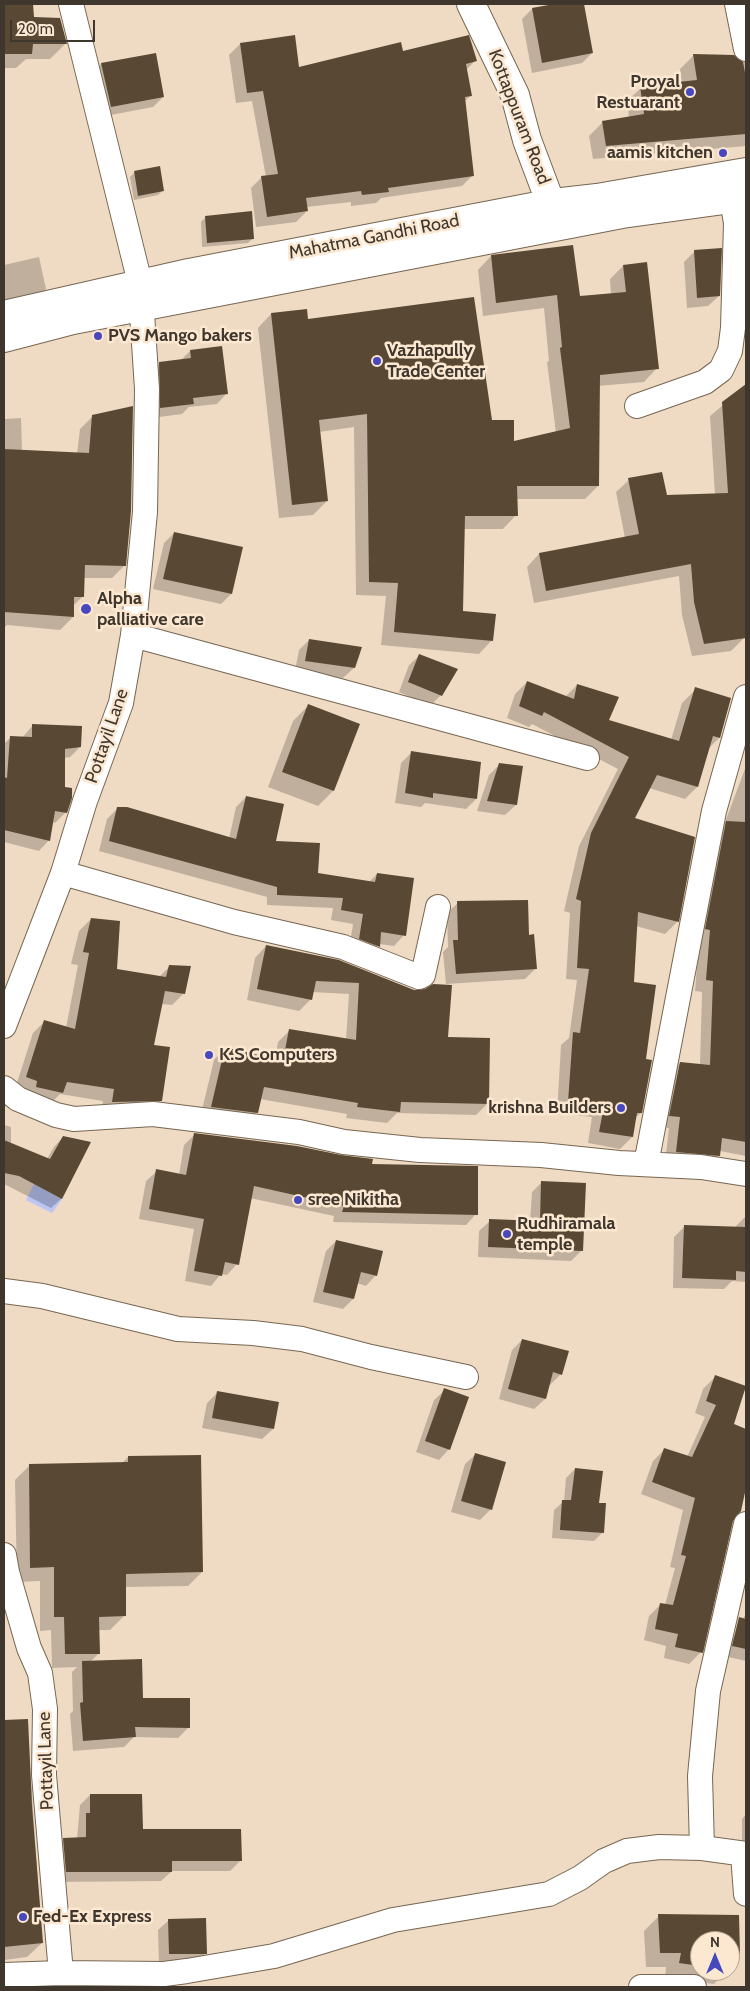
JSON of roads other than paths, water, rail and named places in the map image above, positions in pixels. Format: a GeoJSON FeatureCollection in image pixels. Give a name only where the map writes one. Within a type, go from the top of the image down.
{"type":"FeatureCollection","features":[{"type":"Feature","properties":{"kind":"main road","name":"Kottappuram Road"},"geometry":{"type":"LineString","coordinates":[[471,4],[515,95],[528,140],[556,215]]}},
{"type":"Feature","properties":{"kind":"main road","name":"Mahatma Gandhi Road"},"geometry":{"type":"LineString","coordinates":[[556,215],[597,198],[746,172]]}},
{"type":"Feature","properties":{"kind":"main road","name":"Mahatma Gandhi Road"},"geometry":{"type":"LineString","coordinates":[[4,315],[140,295],[556,215],[622,214],[739,198]]}},
{"type":"Feature","properties":{"kind":"main road","name":"Mahatma Gandhi Road"},"geometry":{"type":"LineString","coordinates":[[4,338],[73,320],[140,295]]}},
{"type":"Feature","properties":{"kind":"street","name":"Pottayil Lane"},"geometry":{"type":"LineString","coordinates":[[4,1026],[63,873],[84,801],[121,703],[133,635],[145,512],[147,389],[140,295],[71,4]]}},
{"type":"Feature","properties":{"kind":"street"},"geometry":{"type":"LineString","coordinates":[[737,4],[746,48]]}},
{"type":"Feature","properties":{"kind":"street"},"geometry":{"type":"LineString","coordinates":[[637,406],[705,382],[721,370],[730,352],[733,328],[736,223],[739,198]]}},
{"type":"Feature","properties":{"kind":"street"},"geometry":{"type":"LineString","coordinates":[[133,635],[587,758]]}},
{"type":"Feature","properties":{"kind":"street"},"geometry":{"type":"LineString","coordinates":[[646,1164],[714,811],[746,697]]}},
{"type":"Feature","properties":{"kind":"street"},"geometry":{"type":"LineString","coordinates":[[63,873],[234,922],[343,947],[419,977],[423,975],[438,907]]}},
{"type":"Feature","properties":{"kind":"street"},"geometry":{"type":"LineString","coordinates":[[4,1088],[18,1100],[56,1115],[74,1119],[153,1114],[299,1132],[354,1143],[420,1150],[542,1155],[701,1167],[746,1174]]}},
{"type":"Feature","properties":{"kind":"street"},"geometry":{"type":"LineString","coordinates":[[4,1291],[42,1296],[178,1329],[253,1333],[302,1339],[371,1357],[466,1377]]}},
{"type":"Feature","properties":{"kind":"street"},"geometry":{"type":"LineString","coordinates":[[702,1848],[700,1776],[708,1691],[746,1524]]}},
{"type":"Feature","properties":{"kind":"street","name":"Pottayil Lane"},"geometry":{"type":"LineString","coordinates":[[4,1554],[7,1572],[28,1648],[40,1673],[45,1709],[44,1775],[61,1973]]}},
{"type":"Feature","properties":{"kind":"street"},"geometry":{"type":"LineString","coordinates":[[4,1975],[61,1973],[164,1974],[274,1956],[393,1920],[549,1894],[580,1878],[604,1861],[627,1851],[659,1848],[702,1848],[744,1854],[746,1894]]}},
{"type":"Feature","properties":{"kind":"street"},"geometry":{"type":"LineString","coordinates":[[641,1987],[694,1987]]}},
{"type":"Feature","properties":{"kind":"place","name":"Proyal Restuarant"},"geometry":{"type":"Point","coordinates":[690,92]}},
{"type":"Feature","properties":{"kind":"place","name":"aamis kitchen"},"geometry":{"type":"Point","coordinates":[723,153]}},
{"type":"Feature","properties":{"kind":"place","name":"PVS Mango bakers"},"geometry":{"type":"Point","coordinates":[98,336]}},
{"type":"Feature","properties":{"kind":"place","name":"Vazhapully Trade Center"},"geometry":{"type":"Point","coordinates":[377,361]}},
{"type":"Feature","properties":{"kind":"place","name":"Alpha palliative care"},"geometry":{"type":"Point","coordinates":[86,609]}},
{"type":"Feature","properties":{"kind":"place","name":"K.S Computers"},"geometry":{"type":"Point","coordinates":[209,1055]}},
{"type":"Feature","properties":{"kind":"place","name":"krishna Builders"},"geometry":{"type":"Point","coordinates":[621,1108]}},
{"type":"Feature","properties":{"kind":"place","name":"sree Nikitha"},"geometry":{"type":"Point","coordinates":[298,1200]}},
{"type":"Feature","properties":{"kind":"place","name":"Rudhiramala temple"},"geometry":{"type":"Point","coordinates":[507,1234]}},
{"type":"Feature","properties":{"kind":"place","name":"Fed-Ex Express"},"geometry":{"type":"Point","coordinates":[23,1917]}}]}
